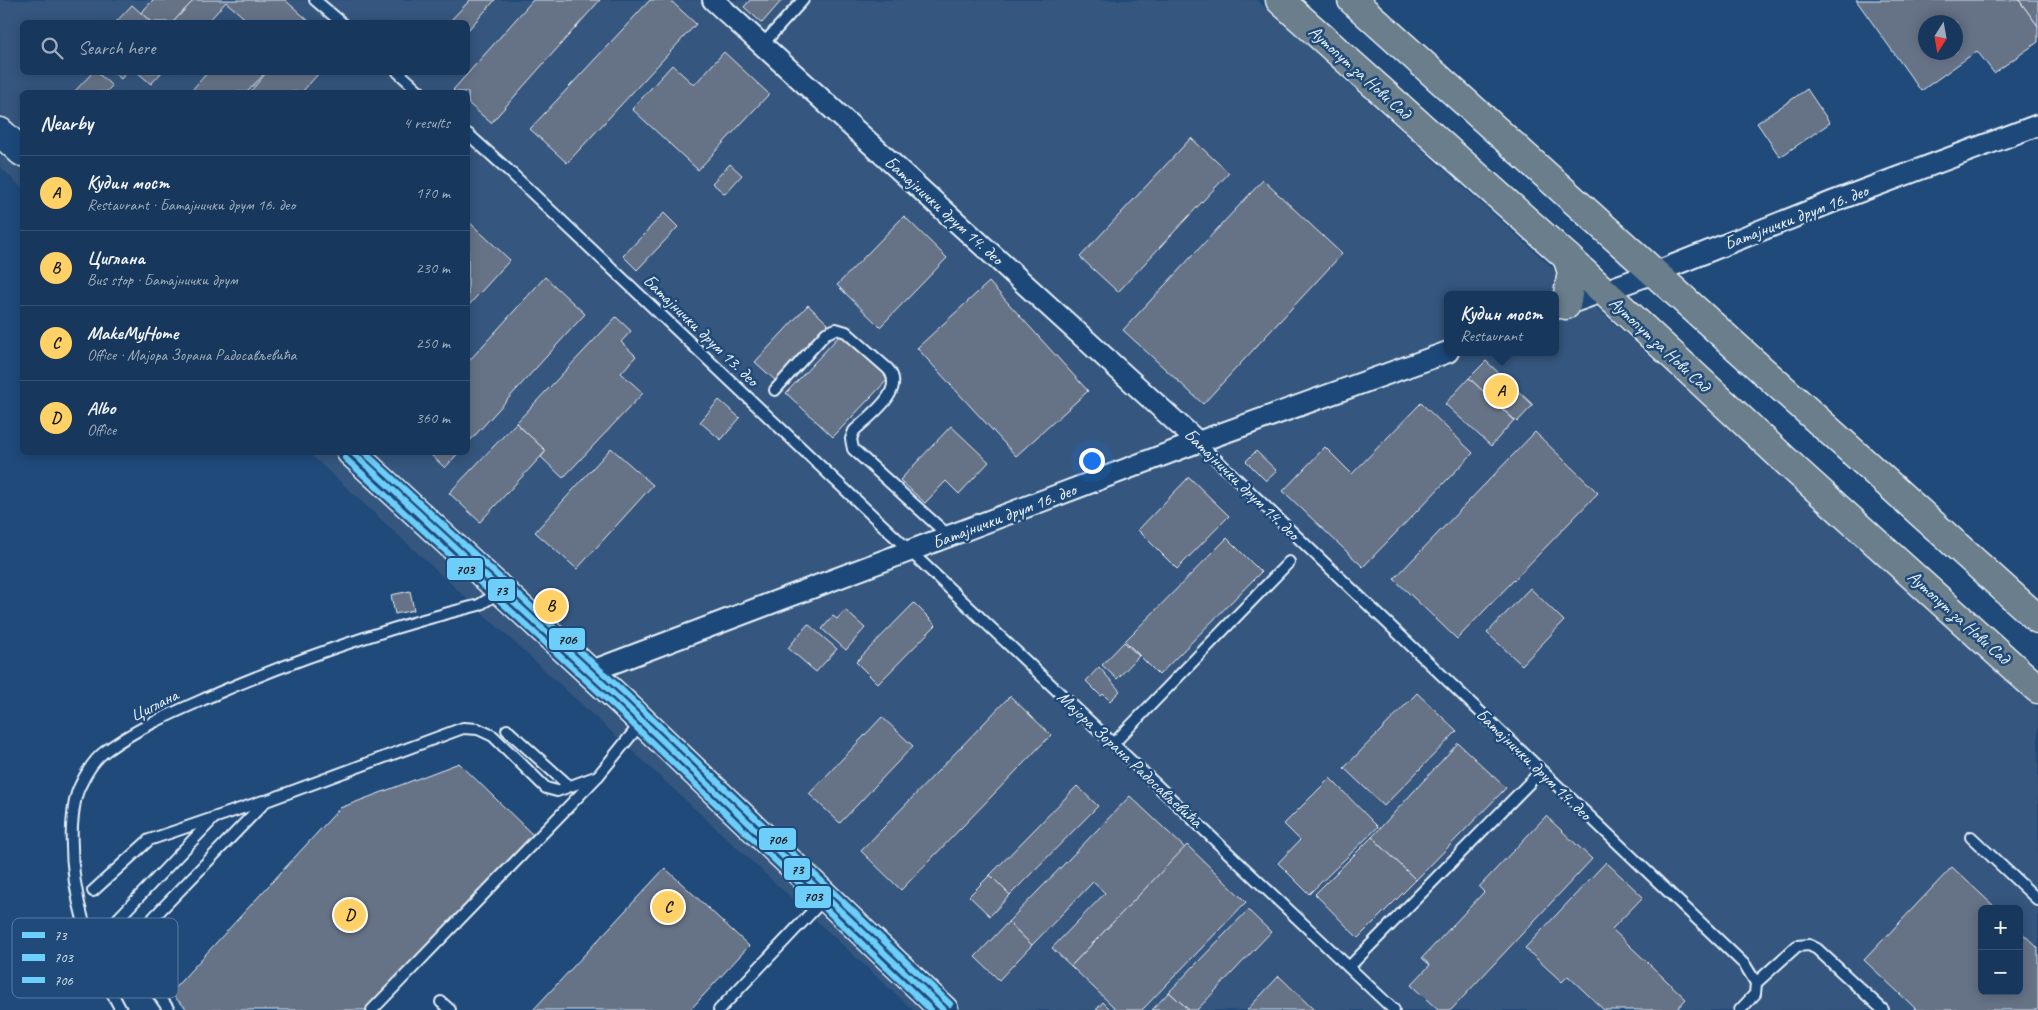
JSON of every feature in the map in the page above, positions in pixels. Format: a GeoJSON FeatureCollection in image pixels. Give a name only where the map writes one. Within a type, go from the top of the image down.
{"type":"FeatureCollection","features":[{"type":"Feature","properties":{"kind":"main road","name":"Аутопут за Нови Сад"},"geometry":{"type":"LineString","coordinates":[[1280,0],[1566,257],[2038,689]]}},
{"type":"Feature","properties":{"kind":"main road"},"geometry":{"type":"LineString","coordinates":[[1352,0],[2038,619]]}},
{"type":"Feature","properties":{"kind":"main road"},"geometry":{"type":"LineString","coordinates":[[0,132],[20,150]]}},
{"type":"Feature","properties":{"kind":"main road"},"geometry":{"type":"LineString","coordinates":[[1560,307],[1572,272],[1566,257]]}},
{"type":"Feature","properties":{"kind":"main road"},"geometry":{"type":"LineString","coordinates":[[354,455],[643,722],[944,1010]]}},
{"type":"Feature","properties":{"kind":"street","name":"Батајнички друм 14. део"},"geometry":{"type":"LineString","coordinates":[[713,0],[1198,442]]}},
{"type":"Feature","properties":{"kind":"street","name":"Батајнички друм 16. део"},"geometry":{"type":"LineString","coordinates":[[1560,307],[1654,273],[1822,206],[2038,125]]}},
{"type":"Feature","properties":{"kind":"street","name":"Батајнички друм 16. део"},"geometry":{"type":"LineString","coordinates":[[589,672],[1198,442],[1444,353]]}},
{"type":"Feature","properties":{"kind":"lane"},"geometry":{"type":"LineString","coordinates":[[315,0],[339,20]]}},
{"type":"Feature","properties":{"kind":"lane"},"geometry":{"type":"LineString","coordinates":[[762,45],[803,0]]}},
{"type":"Feature","properties":{"kind":"lane"},"geometry":{"type":"LineString","coordinates":[[401,75],[418,90]]}},
{"type":"Feature","properties":{"kind":"lane","name":"Батајнички друм 13. део"},"geometry":{"type":"LineString","coordinates":[[470,136],[910,552]]}},
{"type":"Feature","properties":{"kind":"lane"},"geometry":{"type":"LineString","coordinates":[[775,390],[826,333],[836,329],[846,332],[888,369],[895,384],[890,394],[854,431],[851,439],[852,449],[950,537]]}},
{"type":"Feature","properties":{"kind":"lane","name":"Батајнички друм 14. део"},"geometry":{"type":"LineString","coordinates":[[1198,442],[1745,965],[1756,983]]}},
{"type":"Feature","properties":{"kind":"lane","name":"Мајора Зорана Радосављевића"},"geometry":{"type":"LineString","coordinates":[[910,552],[1394,1010]]}},
{"type":"Feature","properties":{"kind":"lane"},"geometry":{"type":"LineString","coordinates":[[1114,743],[1289,562]]}},
{"type":"Feature","properties":{"kind":"lane","name":"Циглана"},"geometry":{"type":"LineString","coordinates":[[83,918],[71,843],[73,814],[78,788],[91,766],[105,751],[146,726],[275,669],[312,655],[479,605],[501,592]]}},
{"type":"Feature","properties":{"kind":"lane"},"geometry":{"type":"LineString","coordinates":[[372,1010],[598,776],[643,722]]}},
{"type":"Feature","properties":{"kind":"lane"},"geometry":{"type":"LineString","coordinates":[[93,891],[149,840],[266,801],[462,728],[478,729],[493,736],[546,788],[557,791],[598,776]]}},
{"type":"Feature","properties":{"kind":"lane"},"geometry":{"type":"LineString","coordinates":[[507,730],[569,786]]}},
{"type":"Feature","properties":{"kind":"lane"},"geometry":{"type":"LineString","coordinates":[[1349,967],[1541,771]]}},
{"type":"Feature","properties":{"kind":"lane"},"geometry":{"type":"LineString","coordinates":[[153,918],[266,801]]}},
{"type":"Feature","properties":{"kind":"lane"},"geometry":{"type":"LineString","coordinates":[[119,918],[215,817]]}},
{"type":"Feature","properties":{"kind":"lane"},"geometry":{"type":"LineString","coordinates":[[1971,837],[2038,900]]}},
{"type":"Feature","properties":{"kind":"lane"},"geometry":{"type":"LineString","coordinates":[[719,1010],[826,897]]}},
{"type":"Feature","properties":{"kind":"lane"},"geometry":{"type":"LineString","coordinates":[[1740,1010],[1755,994],[1756,983],[1797,946],[1809,945],[1817,949],[1883,1010]]}},
{"type":"Feature","properties":{"kind":"lane","name":"Циглана"},"geometry":{"type":"LineString","coordinates":[[115,998],[121,1010]]}},
{"type":"Feature","properties":{"kind":"lane"},"geometry":{"type":"LineString","coordinates":[[161,998],[169,1010]]}},
{"type":"Feature","properties":{"kind":"lane"},"geometry":{"type":"LineString","coordinates":[[441,1002],[450,1010]]}},
{"type":"Feature","properties":{"kind":"shaded area"},"geometry":{"type":"Polygon","coordinates":[[[0,0],[1257,0],[2038,708],[2038,1010],[913,1010],[311,455],[470,455],[470,90],[20,90],[20,186],[0,167],[0,0]]]}},
{"type":"Feature","properties":{"kind":"building"},"geometry":{"type":"Polygon","coordinates":[[[153,0],[194,0],[175,20],[149,20],[141,13],[153,0]]]}},
{"type":"Feature","properties":{"kind":"building"},"geometry":{"type":"Polygon","coordinates":[[[194,0],[285,0],[308,20],[247,20],[226,2],[210,20],[175,20],[194,0]]]}},
{"type":"Feature","properties":{"kind":"building"},"geometry":{"type":"Polygon","coordinates":[[[470,0],[495,0],[470,28],[470,20],[451,20],[470,0]]]}},
{"type":"Feature","properties":{"kind":"building"},"geometry":{"type":"Polygon","coordinates":[[[533,0],[600,0],[491,123],[470,105],[470,90],[453,90],[466,75],[470,75],[470,71],[533,0]]]}},
{"type":"Feature","properties":{"kind":"building"},"geometry":{"type":"Polygon","coordinates":[[[650,0],[670,0],[696,24],[567,163],[530,129],[650,0]]]}},
{"type":"Feature","properties":{"kind":"building"},"geometry":{"type":"Polygon","coordinates":[[[750,0],[782,0],[762,23],[744,7],[750,0]]]}},
{"type":"Feature","properties":{"kind":"building"},"geometry":{"type":"Polygon","coordinates":[[[1856,0],[2019,0],[2038,26],[2038,42],[1994,73],[1977,51],[1921,91],[1856,0]]]}},
{"type":"Feature","properties":{"kind":"building"},"geometry":{"type":"Polygon","coordinates":[[[2019,0],[2038,0],[2038,26],[2019,0]]]}},
{"type":"Feature","properties":{"kind":"building"},"geometry":{"type":"Polygon","coordinates":[[[132,5],[149,20],[118,20],[132,5]]]}},
{"type":"Feature","properties":{"kind":"building"},"geometry":{"type":"Polygon","coordinates":[[[724,52],[769,94],[698,170],[632,109],[672,65],[694,85],[724,52]]]}},
{"type":"Feature","properties":{"kind":"building"},"geometry":{"type":"Polygon","coordinates":[[[90,75],[100,75],[112,86],[108,90],[76,90],[90,75]]]}},
{"type":"Feature","properties":{"kind":"building"},"geometry":{"type":"Polygon","coordinates":[[[116,75],[124,75],[121,79],[116,75]]]}},
{"type":"Feature","properties":{"kind":"building"},"geometry":{"type":"Polygon","coordinates":[[[140,75],[159,75],[151,84],[140,75]]]}},
{"type":"Feature","properties":{"kind":"building"},"geometry":{"type":"Polygon","coordinates":[[[205,75],[263,75],[249,90],[192,90],[205,75]]]}},
{"type":"Feature","properties":{"kind":"building"},"geometry":{"type":"Polygon","coordinates":[[[264,75],[317,75],[304,90],[252,90],[264,75]]]}},
{"type":"Feature","properties":{"kind":"building"},"geometry":{"type":"Polygon","coordinates":[[[1807,89],[1830,123],[1780,157],[1757,123],[1807,89]]]}},
{"type":"Feature","properties":{"kind":"building"},"geometry":{"type":"Polygon","coordinates":[[[1191,138],[1229,173],[1118,292],[1080,257],[1191,138]]]}},
{"type":"Feature","properties":{"kind":"building"},"geometry":{"type":"Polygon","coordinates":[[[730,164],[742,175],[725,194],[712,183],[730,164]]]}},
{"type":"Feature","properties":{"kind":"building"},"geometry":{"type":"Polygon","coordinates":[[[1263,180],[1342,254],[1203,404],[1123,330],[1263,180]]]}},
{"type":"Feature","properties":{"kind":"building"},"geometry":{"type":"Polygon","coordinates":[[[664,213],[678,227],[637,270],[623,256],[664,213]]]}},
{"type":"Feature","properties":{"kind":"building"},"geometry":{"type":"Polygon","coordinates":[[[904,216],[947,258],[880,327],[837,285],[904,216]]]}},
{"type":"Feature","properties":{"kind":"building"},"geometry":{"type":"Polygon","coordinates":[[[470,223],[510,260],[470,304],[470,223]]]}},
{"type":"Feature","properties":{"kind":"building"},"geometry":{"type":"Polygon","coordinates":[[[545,277],[585,314],[470,441],[470,360],[545,277]]]}},
{"type":"Feature","properties":{"kind":"building"},"geometry":{"type":"Polygon","coordinates":[[[989,282],[1088,391],[1016,456],[917,348],[989,282]]]}},
{"type":"Feature","properties":{"kind":"building"},"geometry":{"type":"Polygon","coordinates":[[[808,305],[828,324],[776,381],[755,362],[808,305]]]}},
{"type":"Feature","properties":{"kind":"building"},"geometry":{"type":"Polygon","coordinates":[[[616,317],[631,331],[621,342],[636,356],[621,373],[643,393],[563,478],[541,457],[546,451],[516,423],[616,317]]]}},
{"type":"Feature","properties":{"kind":"building"},"geometry":{"type":"Polygon","coordinates":[[[841,334],[889,378],[833,437],[786,393],[841,334]]]}},
{"type":"Feature","properties":{"kind":"building"},"geometry":{"type":"Polygon","coordinates":[[[1486,361],[1533,405],[1517,422],[1469,378],[1486,361]]]}},
{"type":"Feature","properties":{"kind":"building"},"geometry":{"type":"Polygon","coordinates":[[[1469,378],[1514,420],[1491,446],[1445,404],[1469,378]]]}},
{"type":"Feature","properties":{"kind":"building"},"geometry":{"type":"Polygon","coordinates":[[[719,400],[740,418],[721,440],[700,422],[719,400]]]}},
{"type":"Feature","properties":{"kind":"building"},"geometry":{"type":"Polygon","coordinates":[[[1421,403],[1473,453],[1363,567],[1283,491],[1325,447],[1352,474],[1421,403]]]}},
{"type":"Feature","properties":{"kind":"building"},"geometry":{"type":"Polygon","coordinates":[[[516,423],[546,451],[480,522],[449,493],[516,423]]]}},
{"type":"Feature","properties":{"kind":"building"},"geometry":{"type":"Polygon","coordinates":[[[951,426],[989,462],[959,494],[946,481],[925,503],[900,480],[951,426]]]}},
{"type":"Feature","properties":{"kind":"building"},"geometry":{"type":"Polygon","coordinates":[[[1535,432],[1598,493],[1457,639],[1394,579],[1535,432]]]}},
{"type":"Feature","properties":{"kind":"building"},"geometry":{"type":"Polygon","coordinates":[[[611,448],[653,485],[577,569],[535,532],[611,448]]]}},
{"type":"Feature","properties":{"kind":"building"},"geometry":{"type":"Polygon","coordinates":[[[1256,451],[1277,471],[1266,481],[1246,461],[1256,451]]]}},
{"type":"Feature","properties":{"kind":"building"},"geometry":{"type":"Polygon","coordinates":[[[431,455],[456,455],[445,468],[431,455]]]}},
{"type":"Feature","properties":{"kind":"building"},"geometry":{"type":"Polygon","coordinates":[[[1189,477],[1229,516],[1177,569],[1138,530],[1189,477]]]}},
{"type":"Feature","properties":{"kind":"building"},"geometry":{"type":"Polygon","coordinates":[[[1227,538],[1261,572],[1159,675],[1125,641],[1227,538]]]}},
{"type":"Feature","properties":{"kind":"building"},"geometry":{"type":"Polygon","coordinates":[[[1530,588],[1564,621],[1522,665],[1487,633],[1530,588]]]}},
{"type":"Feature","properties":{"kind":"building"},"geometry":{"type":"Polygon","coordinates":[[[410,591],[414,610],[395,614],[391,595],[410,591]]]}},
{"type":"Feature","properties":{"kind":"building"},"geometry":{"type":"Polygon","coordinates":[[[914,603],[936,625],[878,684],[856,662],[914,603]]]}},
{"type":"Feature","properties":{"kind":"building"},"geometry":{"type":"Polygon","coordinates":[[[845,610],[865,628],[846,650],[822,629],[833,616],[837,619],[845,610]]]}},
{"type":"Feature","properties":{"kind":"building"},"geometry":{"type":"Polygon","coordinates":[[[808,624],[837,649],[816,672],[788,648],[808,624]]]}},
{"type":"Feature","properties":{"kind":"building"},"geometry":{"type":"Polygon","coordinates":[[[1124,642],[1139,656],[1117,679],[1102,665],[1124,642]]]}},
{"type":"Feature","properties":{"kind":"building"},"geometry":{"type":"Polygon","coordinates":[[[1099,667],[1120,691],[1110,701],[1103,694],[1101,696],[1086,681],[1099,667]]]}},
{"type":"Feature","properties":{"kind":"building"},"geometry":{"type":"Polygon","coordinates":[[[1417,693],[1457,731],[1384,806],[1344,768],[1417,693]]]}},
{"type":"Feature","properties":{"kind":"building"},"geometry":{"type":"Polygon","coordinates":[[[1010,696],[1051,735],[901,890],[861,851],[1010,696]]]}},
{"type":"Feature","properties":{"kind":"building"},"geometry":{"type":"Polygon","coordinates":[[[882,717],[913,746],[840,823],[809,794],[882,717]]]}},
{"type":"Feature","properties":{"kind":"building"},"geometry":{"type":"Polygon","coordinates":[[[1458,743],[1506,788],[1416,880],[1372,837],[1458,743]]]}},
{"type":"Feature","properties":{"kind":"building"},"geometry":{"type":"Polygon","coordinates":[[[459,763],[535,837],[365,1010],[188,1010],[175,998],[178,998],[178,984],[340,808],[459,763]]]}},
{"type":"Feature","properties":{"kind":"building"},"geometry":{"type":"Polygon","coordinates":[[[1330,778],[1378,827],[1309,894],[1278,863],[1300,840],[1284,824],[1330,778]]]}},
{"type":"Feature","properties":{"kind":"building"},"geometry":{"type":"Polygon","coordinates":[[[1077,786],[1098,806],[1010,895],[990,875],[1077,786]]]}},
{"type":"Feature","properties":{"kind":"building"},"geometry":{"type":"Polygon","coordinates":[[[1130,796],[1185,848],[1071,966],[1052,948],[1105,893],[1093,882],[1032,945],[1008,922],[1130,796]]]}},
{"type":"Feature","properties":{"kind":"building"},"geometry":{"type":"Polygon","coordinates":[[[1546,816],[1592,859],[1451,1010],[1438,1010],[1411,985],[1430,965],[1422,958],[1484,892],[1479,887],[1546,816]]]}},
{"type":"Feature","properties":{"kind":"building"},"geometry":{"type":"Polygon","coordinates":[[[1372,837],[1416,880],[1358,938],[1315,894],[1372,837]]]}},
{"type":"Feature","properties":{"kind":"building"},"geometry":{"type":"Polygon","coordinates":[[[1187,845],[1246,902],[1142,1010],[1117,1010],[1071,966],[1187,845]]]}},
{"type":"Feature","properties":{"kind":"building"},"geometry":{"type":"Polygon","coordinates":[[[1606,862],[1643,897],[1612,929],[1686,999],[1676,1010],[1604,1010],[1568,976],[1562,982],[1525,948],[1606,862]]]}},
{"type":"Feature","properties":{"kind":"building"},"geometry":{"type":"Polygon","coordinates":[[[1952,867],[1993,905],[1978,905],[1978,995],[2023,995],[2023,934],[2038,948],[2038,1010],[1917,1010],[1864,960],[1952,867]]]}},
{"type":"Feature","properties":{"kind":"building"},"geometry":{"type":"Polygon","coordinates":[[[665,868],[749,946],[690,1010],[533,1010],[665,868]]]}},
{"type":"Feature","properties":{"kind":"building"},"geometry":{"type":"Polygon","coordinates":[[[990,875],[1010,895],[990,916],[969,896],[990,875]]]}},
{"type":"Feature","properties":{"kind":"building"},"geometry":{"type":"Polygon","coordinates":[[[1248,910],[1271,932],[1197,1010],[1189,1010],[1169,992],[1248,910]]]}},
{"type":"Feature","properties":{"kind":"building"},"geometry":{"type":"Polygon","coordinates":[[[1008,922],[1032,945],[999,980],[975,957],[1008,922]]]}},
{"type":"Feature","properties":{"kind":"building"},"geometry":{"type":"Polygon","coordinates":[[[1279,976],[1314,1010],[1247,1010],[1279,976]]]}},
{"type":"Feature","properties":{"kind":"building"},"geometry":{"type":"Polygon","coordinates":[[[1169,992],[1189,1010],[1152,1010],[1169,992]]]}},
{"type":"Feature","properties":{"kind":"building"},"geometry":{"type":"Polygon","coordinates":[[[1103,1002],[1111,1010],[1096,1010],[1103,1002]]]}},
{"type":"Feature","properties":{"kind":"transit line","name":"73"},"geometry":{"type":"LineString","coordinates":[[355,455],[620,700],[944,1010]]}},
{"type":"Feature","properties":{"kind":"transit line","name":"706"},"geometry":{"type":"LineString","coordinates":[[367,455],[626,694],[950,1004]]}},
{"type":"Feature","properties":{"kind":"transit line","name":"703"},"geometry":{"type":"LineString","coordinates":[[345,458],[614,706],[931,1010]]}},
{"type":"Feature","properties":{"kind":"place","name":"Кудин мост"},"geometry":{"type":"Point","coordinates":[1501,391]}},
{"type":"Feature","properties":{"kind":"place","name":"Циглана"},"geometry":{"type":"Point","coordinates":[551,606]}},
{"type":"Feature","properties":{"kind":"place","name":"MakeMyHome"},"geometry":{"type":"Point","coordinates":[668,907]}},
{"type":"Feature","properties":{"kind":"place","name":"Albo"},"geometry":{"type":"Point","coordinates":[350,915]}}]}
